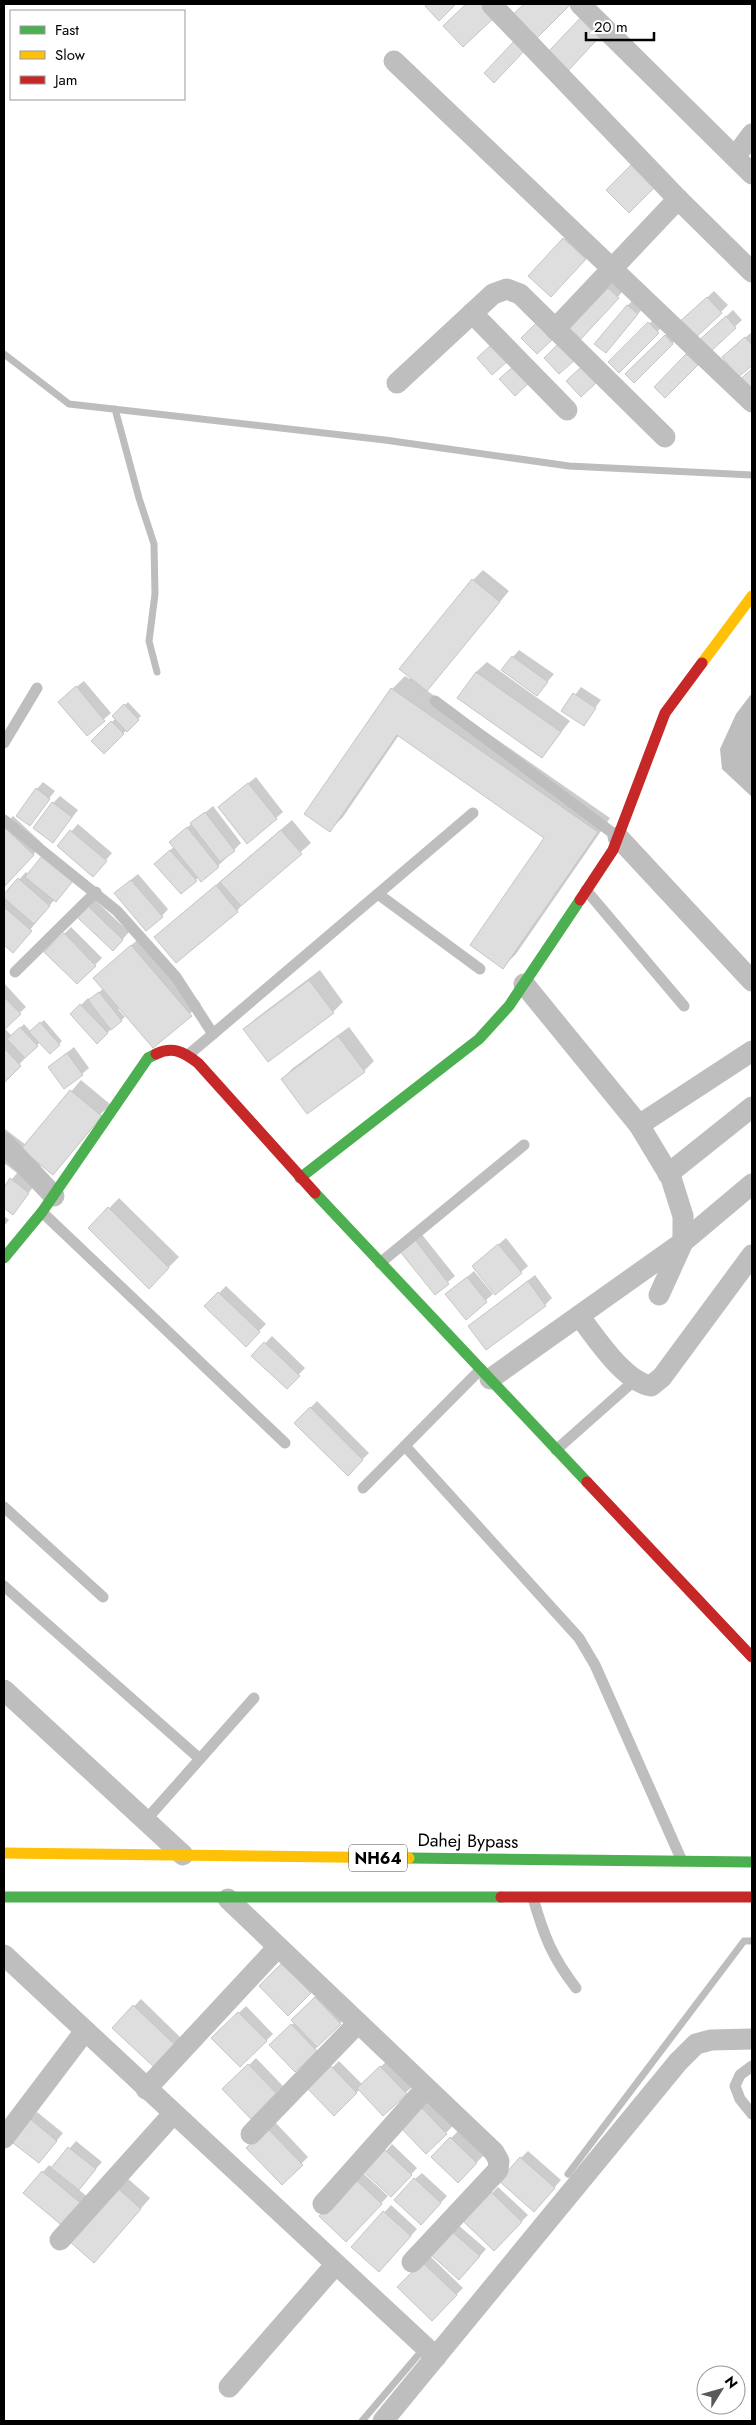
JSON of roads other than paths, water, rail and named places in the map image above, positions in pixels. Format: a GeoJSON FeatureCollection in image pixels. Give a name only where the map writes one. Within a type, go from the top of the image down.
{"type":"FeatureCollection","features":[{"type":"Feature","properties":{"kind":"main road"},"geometry":{"type":"LineString","coordinates":[[300,1178],[452,1062],[497,1021],[524,984],[613,850],[665,713],[752,596]]}},
{"type":"Feature","properties":{"kind":"main road"},"geometry":{"type":"LineString","coordinates":[[4,1258],[48,1204],[148,1058],[162,1049],[175,1049],[188,1055],[205,1070],[300,1178],[752,1657]]}},
{"type":"Feature","properties":{"kind":"main road","name":"Dahej Bypass"},"geometry":{"type":"LineString","coordinates":[[4,1853],[752,1862]]}},
{"type":"Feature","properties":{"kind":"main road","name":"NH64"},"geometry":{"type":"LineString","coordinates":[[4,1897],[228,1899],[532,1896],[752,1898]]}},
{"type":"Feature","properties":{"kind":"street"},"geometry":{"type":"LineString","coordinates":[[580,4],[752,174]]}},
{"type":"Feature","properties":{"kind":"street"},"geometry":{"type":"LineString","coordinates":[[492,5],[752,272]]}},
{"type":"Feature","properties":{"kind":"street"},"geometry":{"type":"LineString","coordinates":[[394,61],[752,402]]}},
{"type":"Feature","properties":{"kind":"street"},"geometry":{"type":"LineString","coordinates":[[735,157],[752,134]]}},
{"type":"Feature","properties":{"kind":"street"},"geometry":{"type":"LineString","coordinates":[[556,329],[678,198]]}},
{"type":"Feature","properties":{"kind":"street"},"geometry":{"type":"LineString","coordinates":[[397,383],[493,294],[507,289],[520,294],[665,437]]}},
{"type":"Feature","properties":{"kind":"street"},"geometry":{"type":"LineString","coordinates":[[472,313],[567,410]]}},
{"type":"Feature","properties":{"kind":"street"},"geometry":{"type":"LineString","coordinates":[[618,837],[752,981]]}},
{"type":"Feature","properties":{"kind":"street"},"geometry":{"type":"LineString","coordinates":[[524,984],[639,1125],[668,1174],[683,1216],[683,1242],[659,1295]]}},
{"type":"Feature","properties":{"kind":"street"},"geometry":{"type":"LineString","coordinates":[[639,1125],[752,1051]]}},
{"type":"Feature","properties":{"kind":"street"},"geometry":{"type":"LineString","coordinates":[[668,1174],[752,1107]]}},
{"type":"Feature","properties":{"kind":"street"},"geometry":{"type":"LineString","coordinates":[[4,1143],[48,1204]]}},
{"type":"Feature","properties":{"kind":"street"},"geometry":{"type":"LineString","coordinates":[[485,1374],[578,1316],[683,1242],[752,1184]]}},
{"type":"Feature","properties":{"kind":"street"},"geometry":{"type":"LineString","coordinates":[[578,1316],[627,1374],[640,1384],[651,1386],[662,1377],[752,1255]]}},
{"type":"Feature","properties":{"kind":"street"},"geometry":{"type":"LineString","coordinates":[[4,1690],[183,1855]]}},
{"type":"Feature","properties":{"kind":"street"},"geometry":{"type":"LineString","coordinates":[[228,1899],[494,2152],[499,2161],[498,2170],[412,2262]]}},
{"type":"Feature","properties":{"kind":"street"},"geometry":{"type":"LineString","coordinates":[[146,2089],[278,1948]]}},
{"type":"Feature","properties":{"kind":"street"},"geometry":{"type":"LineString","coordinates":[[4,1956],[436,2357]]}},
{"type":"Feature","properties":{"kind":"street"},"geometry":{"type":"LineString","coordinates":[[251,2134],[358,2023]]}},
{"type":"Feature","properties":{"kind":"street"},"geometry":{"type":"LineString","coordinates":[[4,2138],[85,2031]]}},
{"type":"Feature","properties":{"kind":"street"},"geometry":{"type":"LineString","coordinates":[[383,2421],[678,2062],[696,2044],[711,2040],[752,2039]]}},
{"type":"Feature","properties":{"kind":"street"},"geometry":{"type":"LineString","coordinates":[[323,2204],[426,2088]]}},
{"type":"Feature","properties":{"kind":"street"},"geometry":{"type":"LineString","coordinates":[[60,2240],[173,2114]]}},
{"type":"Feature","properties":{"kind":"street"},"geometry":{"type":"LineString","coordinates":[[229,2387],[336,2264]]}},
{"type":"Feature","properties":{"kind":"lane"},"geometry":{"type":"LineString","coordinates":[[4,743],[37,688]]}},
{"type":"Feature","properties":{"kind":"lane"},"geometry":{"type":"LineString","coordinates":[[435,701],[618,837]]}},
{"type":"Feature","properties":{"kind":"lane"},"geometry":{"type":"LineString","coordinates":[[188,1055],[473,813]]}},
{"type":"Feature","properties":{"kind":"lane"},"geometry":{"type":"LineString","coordinates":[[4,820],[96,892],[117,911],[148,943],[176,977],[213,1034]]}},
{"type":"Feature","properties":{"kind":"lane"},"geometry":{"type":"LineString","coordinates":[[586,890],[684,1006]]}},
{"type":"Feature","properties":{"kind":"lane"},"geometry":{"type":"LineString","coordinates":[[15,972],[96,892]]}},
{"type":"Feature","properties":{"kind":"lane"},"geometry":{"type":"LineString","coordinates":[[378,894],[480,969]]}},
{"type":"Feature","properties":{"kind":"lane"},"geometry":{"type":"LineString","coordinates":[[380,1263],[524,1145]]}},
{"type":"Feature","properties":{"kind":"lane"},"geometry":{"type":"LineString","coordinates":[[48,1204],[285,1443]]}},
{"type":"Feature","properties":{"kind":"lane"},"geometry":{"type":"LineString","coordinates":[[363,1488],[405,1446],[485,1374]]}},
{"type":"Feature","properties":{"kind":"lane"},"geometry":{"type":"LineString","coordinates":[[556,1450],[636,1380]]}},
{"type":"Feature","properties":{"kind":"lane"},"geometry":{"type":"LineString","coordinates":[[405,1446],[579,1638],[595,1664],[682,1861]]}},
{"type":"Feature","properties":{"kind":"lane"},"geometry":{"type":"LineString","coordinates":[[4,1507],[103,1597]]}},
{"type":"Feature","properties":{"kind":"lane"},"geometry":{"type":"LineString","coordinates":[[4,1586],[200,1759]]}},
{"type":"Feature","properties":{"kind":"lane"},"geometry":{"type":"LineString","coordinates":[[145,1821],[254,1698]]}},
{"type":"Feature","properties":{"kind":"lane"},"geometry":{"type":"LineString","coordinates":[[532,1896],[544,1936],[554,1957],[576,1988]]}},
{"type":"Feature","properties":{"kind":"lane"},"geometry":{"type":"LineString","coordinates":[[752,2066],[740,2075],[735,2086],[740,2099],[752,2114]]}},
{"type":"Feature","properties":{"kind":"waterway"},"geometry":{"type":"LineString","coordinates":[[4,354],[69,404],[385,440],[569,466],[752,475]]}},
{"type":"Feature","properties":{"kind":"waterway"},"geometry":{"type":"LineString","coordinates":[[115,409],[139,498],[154,544],[155,594],[149,641],[157,672]]}},
{"type":"Feature","properties":{"kind":"waterway"},"geometry":{"type":"LineString","coordinates":[[568,2174],[744,1941],[752,1941]]}},
{"type":"Feature","properties":{"kind":"waterway"},"geometry":{"type":"LineString","coordinates":[[362,2421],[419,2354]]}}]}
